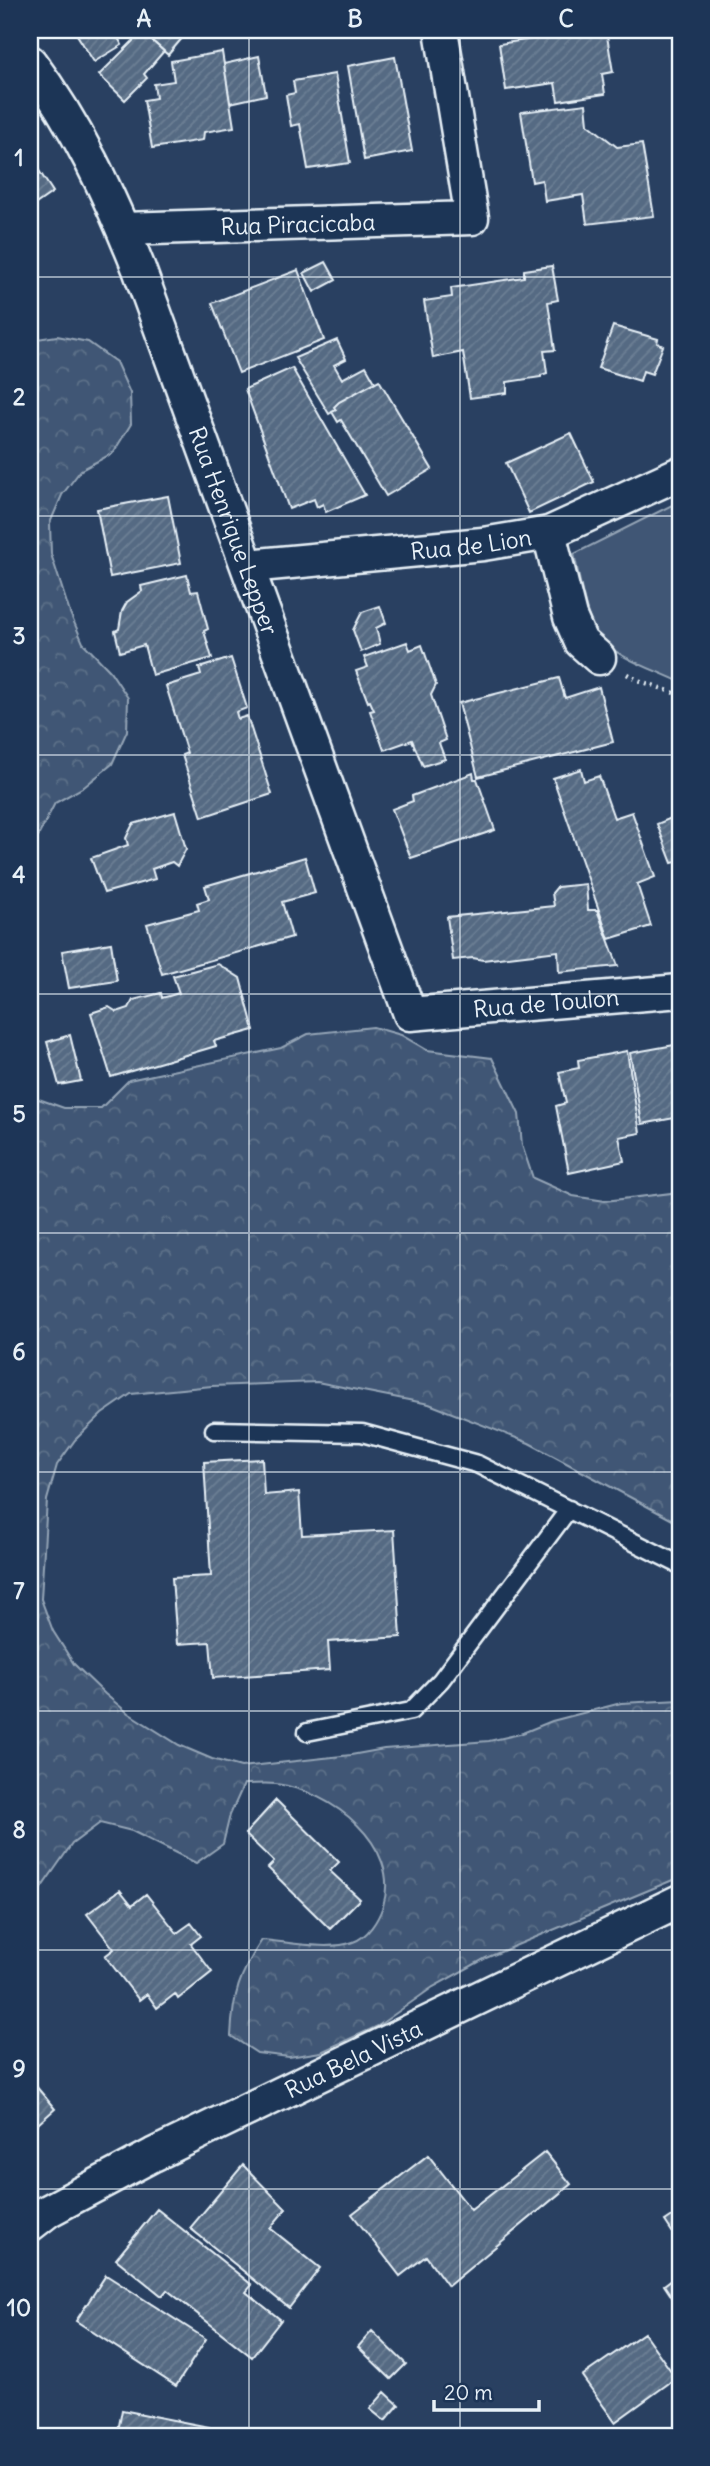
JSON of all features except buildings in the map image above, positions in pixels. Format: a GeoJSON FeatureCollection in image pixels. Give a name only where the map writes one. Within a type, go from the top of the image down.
{"type":"FeatureCollection","features":[{"type":"Feature","properties":{"kind":"street","name":"Rua Piracicaba"},"geometry":{"type":"LineString","coordinates":[[123,229],[472,218],[441,30]]}},
{"type":"Feature","properties":{"kind":"street","name":"Rua Henrique Lepper"},"geometry":{"type":"LineString","coordinates":[[30,62],[52,91],[88,154],[123,229],[410,1014]]}},
{"type":"Feature","properties":{"kind":"street","name":"Rua de Lion"},"geometry":{"type":"LineString","coordinates":[[248,566],[483,544],[549,533],[680,473]]}},
{"type":"Feature","properties":{"kind":"street"},"geometry":{"type":"LineString","coordinates":[[549,533],[570,617],[581,642],[599,658]]}},
{"type":"Feature","properties":{"kind":"street","name":"Rua de Toulon"},"geometry":{"type":"LineString","coordinates":[[410,1014],[680,991]]}},
{"type":"Feature","properties":{"kind":"street","name":"Rua Bela Vista"},"geometry":{"type":"LineString","coordinates":[[30,2225],[48,2211],[153,2155],[680,1901]]}},
{"type":"Feature","properties":{"kind":"lane"},"geometry":{"type":"LineString","coordinates":[[214,1430],[362,1433],[477,1464],[680,1565]]}},
{"type":"Feature","properties":{"kind":"lane"},"geometry":{"type":"LineString","coordinates":[[307,1732],[411,1711],[441,1681],[569,1508]]}},
{"type":"Feature","properties":{"kind":"path"},"geometry":{"type":"LineString","coordinates":[[599,658],[638,681],[680,695]]}},
{"type":"Feature","properties":{"kind":"green space"},"geometry":{"type":"Polygon","coordinates":[[[57,336],[88,342],[116,362],[130,393],[131,424],[113,453],[81,470],[62,495],[50,523],[51,554],[70,613],[83,643],[110,671],[128,698],[127,731],[112,764],[84,787],[55,803],[30,852],[30,340],[57,336]]]}},
{"type":"Feature","properties":{"kind":"green space"},"geometry":{"type":"Polygon","coordinates":[[[680,501],[680,682],[622,655],[596,633],[583,595],[574,554],[680,501]]]}},
{"type":"Feature","properties":{"kind":"green space"},"geometry":{"type":"Polygon","coordinates":[[[373,1027],[401,1035],[427,1050],[492,1058],[519,1114],[522,1145],[533,1178],[573,1196],[605,1201],[680,1192],[680,1524],[529,1443],[429,1404],[317,1382],[212,1386],[131,1394],[102,1414],[75,1440],[57,1465],[47,1500],[41,1599],[53,1631],[74,1664],[105,1694],[128,1713],[179,1745],[212,1759],[241,1767],[384,1749],[489,1741],[621,1703],[680,1700],[680,1877],[486,1958],[433,1987],[378,2026],[321,2052],[289,2057],[257,2053],[231,2036],[233,2008],[248,1964],[262,1940],[332,1946],[358,1940],[368,1932],[378,1917],[383,1906],[386,1884],[382,1862],[372,1842],[357,1825],[319,1797],[276,1784],[244,1784],[230,1815],[223,1844],[196,1863],[132,1831],[100,1823],[72,1844],[30,1904],[30,1096],[64,1108],[101,1108],[129,1080],[281,1048],[308,1034],[373,1027]]]}}]}
